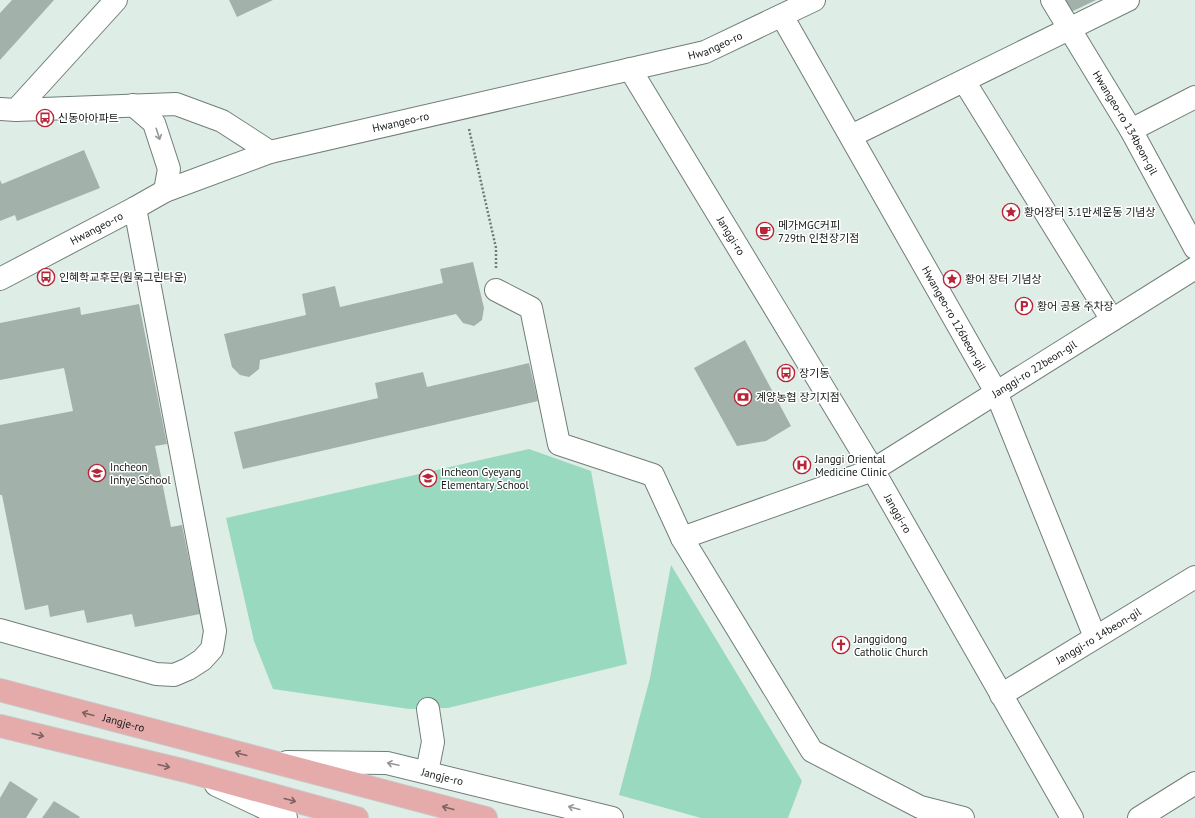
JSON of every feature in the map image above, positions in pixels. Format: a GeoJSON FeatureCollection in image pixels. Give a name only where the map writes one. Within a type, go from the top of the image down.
{"type":"FeatureCollection","features":[{"type":"Feature","properties":{"kind":"main road","name":"Jangje-ro"},"geometry":{"type":"LineString","coordinates":[[0,690],[486,818]]}},
{"type":"Feature","properties":{"kind":"main road"},"geometry":{"type":"LineString","coordinates":[[0,726],[186,771],[357,818]]}},
{"type":"Feature","properties":{"kind":"street"},"geometry":{"type":"LineString","coordinates":[[8,110],[116,0]]}},
{"type":"Feature","properties":{"kind":"street","name":"Hwangeo-ro"},"geometry":{"type":"LineString","coordinates":[[0,278],[165,191],[270,152],[705,52],[814,0]]}},
{"type":"Feature","properties":{"kind":"street","name":"Hwangeo-ro 134beon-gil"},"geometry":{"type":"LineString","coordinates":[[1052,0],[1131,130],[1195,248]]}},
{"type":"Feature","properties":{"kind":"street"},"geometry":{"type":"LineString","coordinates":[[851,136],[1128,0]]}},
{"type":"Feature","properties":{"kind":"street","name":"Hwangeo-ro 126beon-gil"},"geometry":{"type":"LineString","coordinates":[[782,16],[996,392],[1095,637]]}},
{"type":"Feature","properties":{"kind":"street","name":"Janggi-ro"},"geometry":{"type":"LineString","coordinates":[[630,70],[873,470],[1072,818]]}},
{"type":"Feature","properties":{"kind":"street"},"geometry":{"type":"LineString","coordinates":[[964,80],[1112,320]]}},
{"type":"Feature","properties":{"kind":"street"},"geometry":{"type":"LineString","coordinates":[[1131,130],[1195,97]]}},
{"type":"Feature","properties":{"kind":"street"},"geometry":{"type":"LineString","coordinates":[[8,110],[176,104],[222,121],[270,152]]}},
{"type":"Feature","properties":{"kind":"street"},"geometry":{"type":"LineString","coordinates":[[133,105],[154,123],[169,168],[165,191]]}},
{"type":"Feature","properties":{"kind":"street"},"geometry":{"type":"LineString","coordinates":[[0,630],[156,674],[174,675],[202,660],[212,650],[215,631],[135,208]]}},
{"type":"Feature","properties":{"kind":"street","name":"Janggi-ro 22beon-gil"},"geometry":{"type":"LineString","coordinates":[[682,538],[873,470],[1195,268]]}},
{"type":"Feature","properties":{"kind":"street"},"geometry":{"type":"LineString","coordinates":[[496,290],[531,308],[559,444],[653,475],[682,538],[812,751],[920,807],[963,818]]}},
{"type":"Feature","properties":{"kind":"street","name":"Janggi-ro 14beon-gil"},"geometry":{"type":"LineString","coordinates":[[1001,695],[1195,577]]}},
{"type":"Feature","properties":{"kind":"street"},"geometry":{"type":"LineString","coordinates":[[427,772],[432,742],[428,709]]}},
{"type":"Feature","properties":{"kind":"street","name":"Jangje-ro"},"geometry":{"type":"LineString","coordinates":[[270,762],[387,763],[612,818]]}},
{"type":"Feature","properties":{"kind":"street"},"geometry":{"type":"LineString","coordinates":[[186,771],[286,818]]}},
{"type":"Feature","properties":{"kind":"street"},"geometry":{"type":"LineString","coordinates":[[1139,818],[1195,783]]}},
{"type":"Feature","properties":{"kind":"path"},"geometry":{"type":"LineString","coordinates":[[464,108],[496,248],[496,290]]}},
{"type":"Feature","properties":{"kind":"green space"},"geometry":{"type":"Polygon","coordinates":[[[529,449],[591,471],[627,664],[448,708],[409,709],[273,689],[254,641],[226,518],[529,449]]]}},
{"type":"Feature","properties":{"kind":"green space"},"geometry":{"type":"Polygon","coordinates":[[[671,565],[802,781],[788,818],[701,818],[619,795],[650,678],[671,565]]]}},
{"type":"Feature","properties":{"kind":"building"},"geometry":{"type":"Polygon","coordinates":[[[12,0],[54,0],[0,60],[0,13],[12,0]]]}},
{"type":"Feature","properties":{"kind":"building"},"geometry":{"type":"Polygon","coordinates":[[[229,0],[273,0],[237,17],[229,0]]]}},
{"type":"Feature","properties":{"kind":"building"},"geometry":{"type":"Polygon","coordinates":[[[1064,0],[1096,0],[1071,12],[1064,0]]]}},
{"type":"Feature","properties":{"kind":"building"},"geometry":{"type":"Polygon","coordinates":[[[84,150],[100,188],[17,221],[15,215],[0,221],[0,180],[2,184],[84,150]]]}},
{"type":"Feature","properties":{"kind":"building"},"geometry":{"type":"Polygon","coordinates":[[[473,262],[484,308],[482,320],[474,326],[463,323],[456,314],[260,360],[259,369],[249,377],[240,375],[232,367],[224,334],[306,315],[302,294],[335,286],[340,307],[443,283],[440,269],[473,262]]]}},
{"type":"Feature","properties":{"kind":"building"},"geometry":{"type":"Polygon","coordinates":[[[139,304],[167,444],[155,446],[171,527],[182,525],[200,614],[135,627],[132,614],[87,623],[84,610],[50,617],[48,605],[25,610],[2,495],[0,495],[0,425],[73,411],[64,368],[0,380],[0,323],[80,307],[81,315],[139,304]]]}},
{"type":"Feature","properties":{"kind":"building","name":"계양농협 장기지점"},"geometry":{"type":"Polygon","coordinates":[[[745,340],[791,426],[766,441],[737,446],[694,368],[745,340]]]}},
{"type":"Feature","properties":{"kind":"building"},"geometry":{"type":"Polygon","coordinates":[[[529,363],[538,401],[243,469],[234,432],[378,398],[375,383],[423,372],[427,387],[529,363]]]}},
{"type":"Feature","properties":{"kind":"building"},"geometry":{"type":"Polygon","coordinates":[[[10,781],[38,799],[26,818],[0,818],[0,798],[10,781]]]}},
{"type":"Feature","properties":{"kind":"building"},"geometry":{"type":"Polygon","coordinates":[[[54,801],[80,817],[42,818],[54,801]]]}},
{"type":"Feature","properties":{"kind":"place","name":"신동아아파트"},"geometry":{"type":"Point","coordinates":[45,118]}},
{"type":"Feature","properties":{"kind":"place","name":"황어장터 3.1만세운동 기념상"},"geometry":{"type":"Point","coordinates":[1011,212]}},
{"type":"Feature","properties":{"kind":"place","name":"메가MGC커피 729th 인천장기점"},"geometry":{"type":"Point","coordinates":[765,231]}},
{"type":"Feature","properties":{"kind":"place","name":"인혜학교후문(원욱그린타운)"},"geometry":{"type":"Point","coordinates":[46,277]}},
{"type":"Feature","properties":{"kind":"place","name":"황어 장터 기념상"},"geometry":{"type":"Point","coordinates":[952,279]}},
{"type":"Feature","properties":{"kind":"place","name":"황어 공용 주차장"},"geometry":{"type":"Point","coordinates":[1024,306]}},
{"type":"Feature","properties":{"kind":"place","name":"장기동"},"geometry":{"type":"Point","coordinates":[786,373]}},
{"type":"Feature","properties":{"kind":"place","name":"계양농협 장기지점"},"geometry":{"type":"Point","coordinates":[743,397]}},
{"type":"Feature","properties":{"kind":"place","name":"Janggi Oriental Medicine Clinic"},"geometry":{"type":"Point","coordinates":[802,465]}},
{"type":"Feature","properties":{"kind":"place","name":"Incheon Inhye School"},"geometry":{"type":"Point","coordinates":[97,473]}},
{"type":"Feature","properties":{"kind":"place","name":"Incheon Gyeyang Elementary School"},"geometry":{"type":"Point","coordinates":[428,478]}},
{"type":"Feature","properties":{"kind":"place","name":"Janggidong Catholic Church"},"geometry":{"type":"Point","coordinates":[841,645]}}]}
